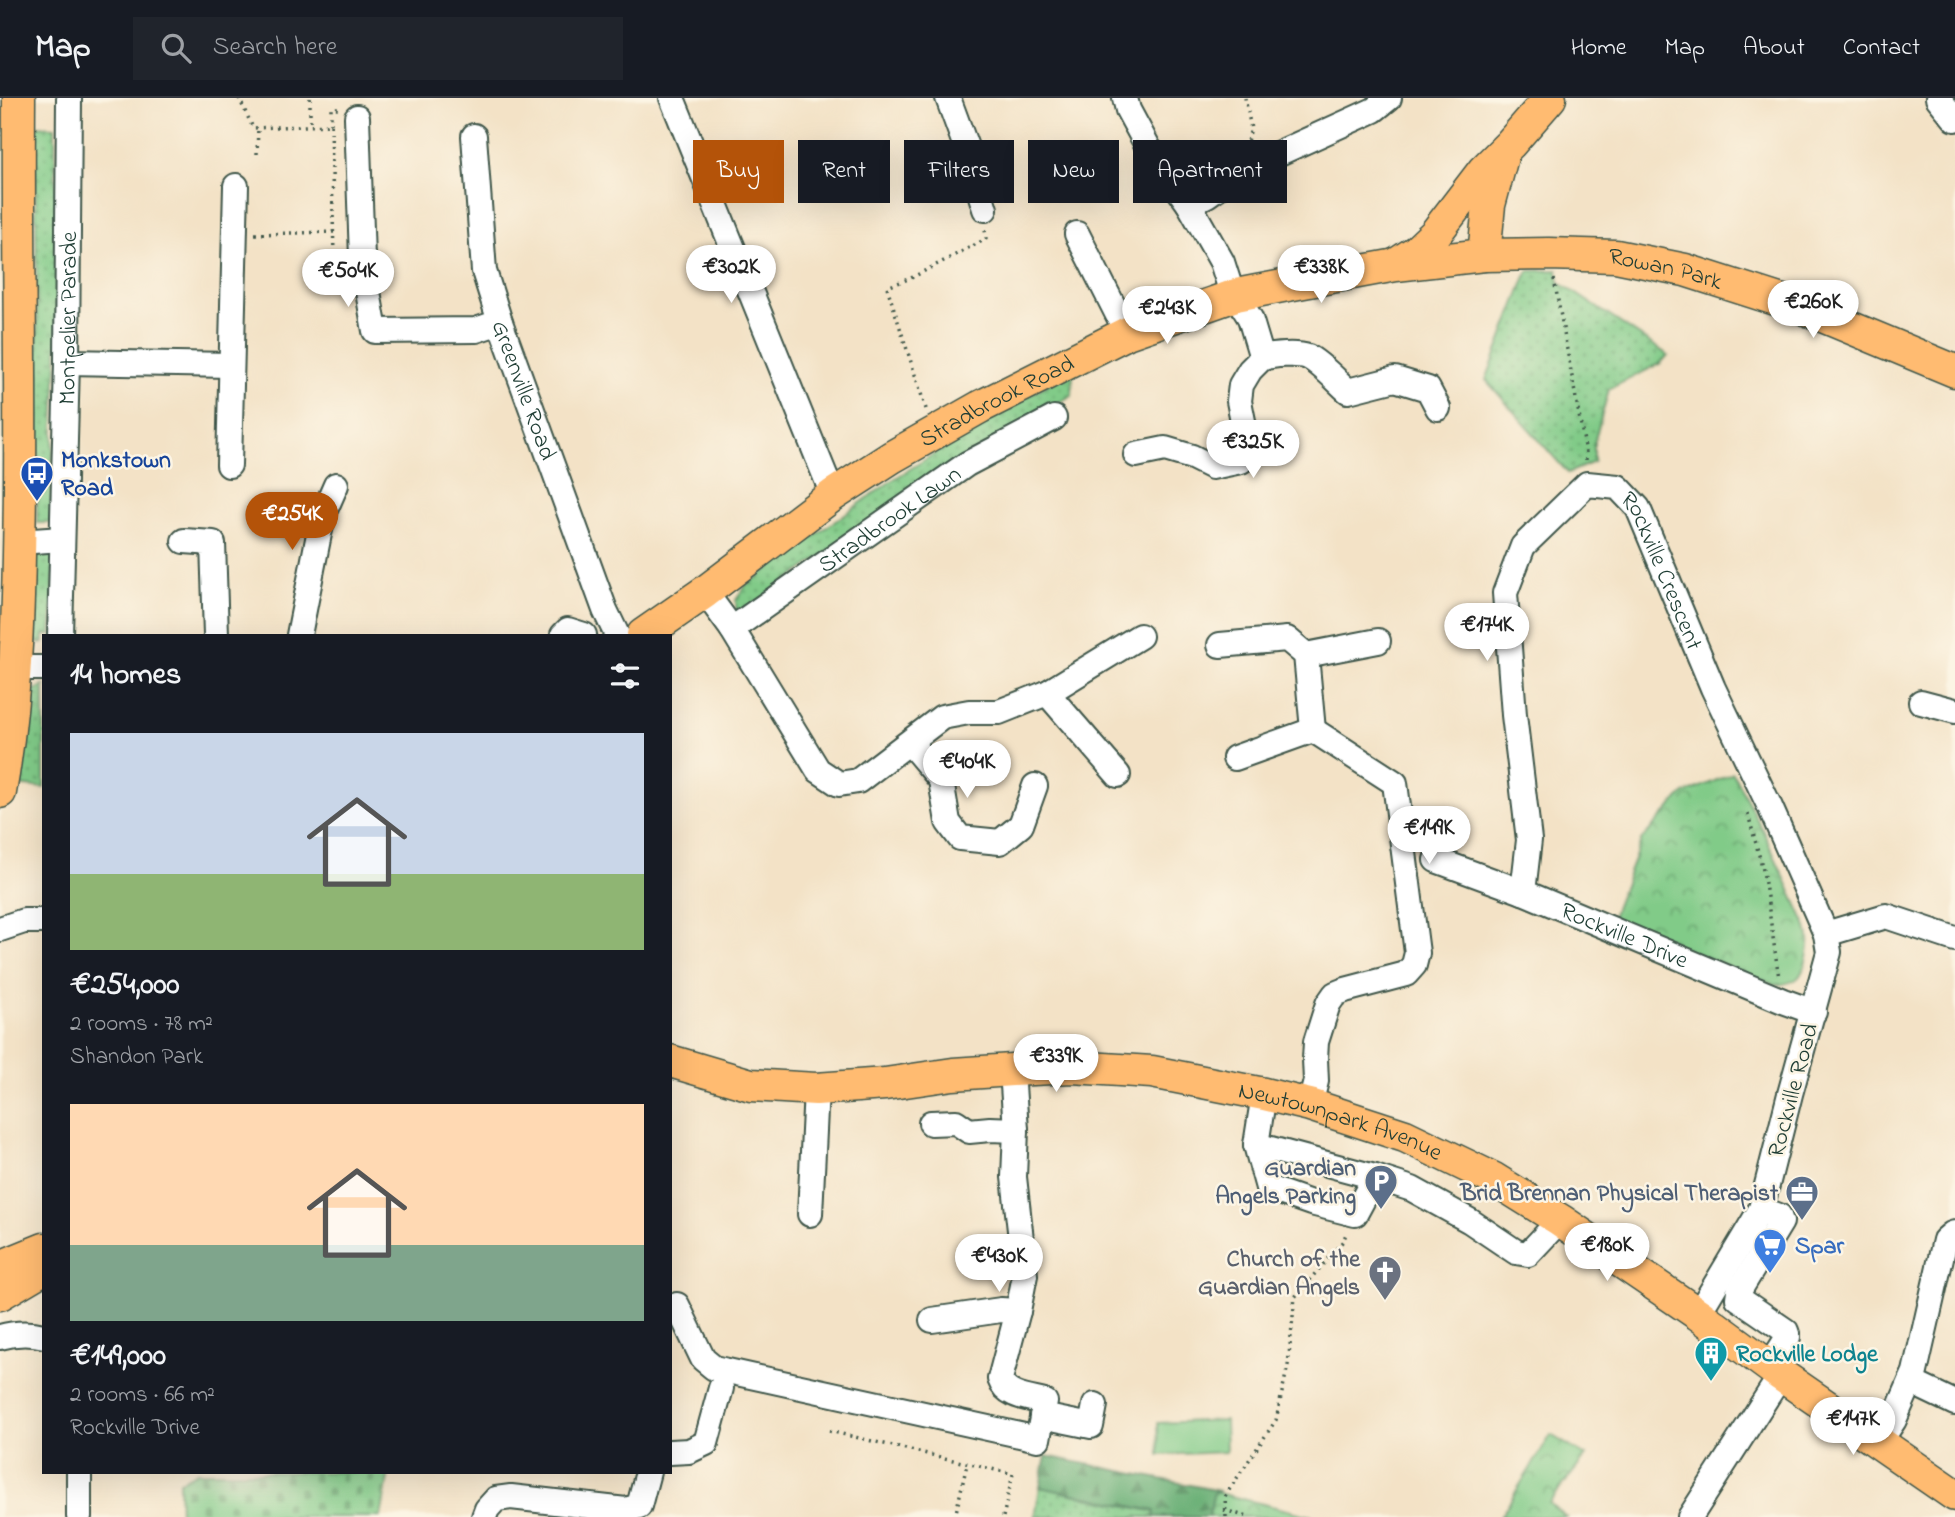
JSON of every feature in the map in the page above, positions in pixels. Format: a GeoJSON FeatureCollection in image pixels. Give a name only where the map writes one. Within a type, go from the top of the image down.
{"type":"FeatureCollection","features":[{"type":"Feature","properties":{"kind":"main road"},"geometry":{"type":"LineString","coordinates":[[0,788],[29,668],[9,594],[19,542],[10,344],[9,184],[19,98]]}},
{"type":"Feature","properties":{"kind":"main road","name":"Stradbrook Road"},"geometry":{"type":"LineString","coordinates":[[1396,265],[1417,251],[1435,234],[1484,170],[1550,98]]}},
{"type":"Feature","properties":{"kind":"main road","name":"Stradbrook Road"},"geometry":{"type":"LineString","coordinates":[[644,634],[705,592],[833,495],[892,457],[1127,333],[1236,295],[1396,265],[1484,255],[1489,205],[1503,152]]}},
{"type":"Feature","properties":{"kind":"main road","name":"Rowan Park"},"geometry":{"type":"LineString","coordinates":[[1484,255],[1616,256],[1685,270],[1801,307],[1955,371]]}},
{"type":"Feature","properties":{"kind":"main road","name":"Newtownpark Avenue"},"geometry":{"type":"LineString","coordinates":[[672,1062],[751,1084],[816,1089],[1012,1070],[1072,1067],[1152,1072],[1310,1105],[1405,1136],[1494,1179],[1560,1220],[1954,1493]]}},
{"type":"Feature","properties":{"kind":"main road"},"geometry":{"type":"LineString","coordinates":[[0,1266],[42,1250]]}},
{"type":"Feature","properties":{"kind":"main road"},"geometry":{"type":"LineString","coordinates":[[0,1294],[42,1269]]}},
{"type":"Feature","properties":{"kind":"street","name":"Montpelier Parade"},"geometry":{"type":"LineString","coordinates":[[60,634],[67,362],[69,98]]}},
{"type":"Feature","properties":{"kind":"street"},"geometry":{"type":"LineString","coordinates":[[672,98],[833,495]]}},
{"type":"Feature","properties":{"kind":"street"},"geometry":{"type":"LineString","coordinates":[[948,98],[985,209]]}},
{"type":"Feature","properties":{"kind":"street"},"geometry":{"type":"LineString","coordinates":[[1125,98],[1128,110],[1148,148],[1189,204],[1222,262],[1229,284],[1250,318],[1262,358]]}},
{"type":"Feature","properties":{"kind":"street"},"geometry":{"type":"LineString","coordinates":[[1189,204],[1207,195],[1242,170],[1374,110],[1388,98]]}},
{"type":"Feature","properties":{"kind":"street"},"geometry":{"type":"LineString","coordinates":[[1938,98],[1955,119]]}},
{"type":"Feature","properties":{"kind":"street"},"geometry":{"type":"LineString","coordinates":[[350,112],[362,258],[375,331],[476,330],[500,322]]}},
{"type":"Feature","properties":{"kind":"street","name":"Greenville Road"},"geometry":{"type":"LineString","coordinates":[[474,136],[484,271],[605,610],[617,634]]}},
{"type":"Feature","properties":{"kind":"street"},"geometry":{"type":"LineString","coordinates":[[229,465],[236,187]]}},
{"type":"Feature","properties":{"kind":"street"},"geometry":{"type":"LineString","coordinates":[[1077,234],[1127,333]]}},
{"type":"Feature","properties":{"kind":"street"},"geometry":{"type":"LineString","coordinates":[[1136,455],[1165,449],[1192,457],[1212,467],[1241,461],[1248,446],[1239,401],[1241,385],[1250,370],[1262,358],[1275,355],[1307,357],[1348,391],[1395,379],[1428,389],[1438,408]]}},
{"type":"Feature","properties":{"kind":"street"},"geometry":{"type":"LineString","coordinates":[[67,362],[231,365]]}},
{"type":"Feature","properties":{"kind":"street","name":"Stradbrook Lawn"},"geometry":{"type":"LineString","coordinates":[[732,629],[967,464],[1054,418]]}},
{"type":"Feature","properties":{"kind":"street","name":"Rockville Crescent"},"geometry":{"type":"LineString","coordinates":[[1523,892],[1529,840],[1514,715],[1504,593],[1523,547],[1587,484],[1618,487],[1638,508],[1713,688],[1770,807],[1826,934]]}},
{"type":"Feature","properties":{"kind":"street"},"geometry":{"type":"LineString","coordinates":[[299,634],[319,534],[325,510],[336,485]]}},
{"type":"Feature","properties":{"kind":"street"},"geometry":{"type":"LineString","coordinates":[[19,542],[62,539]]}},
{"type":"Feature","properties":{"kind":"street"},"geometry":{"type":"LineString","coordinates":[[184,541],[213,542],[216,634]]}},
{"type":"Feature","properties":{"kind":"street"},"geometry":{"type":"LineString","coordinates":[[705,592],[732,629],[818,770],[839,784],[859,781],[942,718],[969,712],[999,712],[1047,693],[1140,636]]}},
{"type":"Feature","properties":{"kind":"street"},"geometry":{"type":"LineString","coordinates":[[564,634],[568,630],[580,634]]}},
{"type":"Feature","properties":{"kind":"street"},"geometry":{"type":"LineString","coordinates":[[1220,645],[1287,639],[1306,655],[1312,730]]}},
{"type":"Feature","properties":{"kind":"street"},"geometry":{"type":"LineString","coordinates":[[1306,655],[1378,641]]}},
{"type":"Feature","properties":{"kind":"street"},"geometry":{"type":"LineString","coordinates":[[1047,693],[1118,775]]}},
{"type":"Feature","properties":{"kind":"street"},"geometry":{"type":"LineString","coordinates":[[1921,702],[1955,711]]}},
{"type":"Feature","properties":{"kind":"street"},"geometry":{"type":"LineString","coordinates":[[1235,758],[1312,730]]}},
{"type":"Feature","properties":{"kind":"street"},"geometry":{"type":"LineString","coordinates":[[1310,1105],[1316,1081],[1316,1042],[1328,1004],[1335,994],[1406,974],[1414,965],[1418,953],[1395,783],[1312,730]]}},
{"type":"Feature","properties":{"kind":"street"},"geometry":{"type":"LineString","coordinates":[[910,743],[941,780],[948,822],[960,838],[1000,842],[1021,825],[1035,786]]}},
{"type":"Feature","properties":{"kind":"street","name":"Rockville Drive"},"geometry":{"type":"LineString","coordinates":[[1436,860],[1523,892],[1814,1012]]}},
{"type":"Feature","properties":{"kind":"street"},"geometry":{"type":"LineString","coordinates":[[1826,934],[1886,916],[1955,939]]}},
{"type":"Feature","properties":{"kind":"street"},"geometry":{"type":"LineString","coordinates":[[0,929],[24,921],[42,921]]}},
{"type":"Feature","properties":{"kind":"street","name":"Rockville Road"},"geometry":{"type":"LineString","coordinates":[[1698,1314],[1761,1209],[1829,952],[1826,934]]}},
{"type":"Feature","properties":{"kind":"street"},"geometry":{"type":"LineString","coordinates":[[677,1305],[703,1359],[714,1368],[1038,1439],[1045,1402],[1011,1393],[1003,1387],[1000,1379],[1025,1275],[1014,1177],[1016,1130],[1012,1070]]}},
{"type":"Feature","properties":{"kind":"street"},"geometry":{"type":"LineString","coordinates":[[810,1214],[816,1089]]}},
{"type":"Feature","properties":{"kind":"street"},"geometry":{"type":"LineString","coordinates":[[1264,1094],[1256,1145],[1268,1188],[1311,1203],[1356,1214],[1375,1177]]}},
{"type":"Feature","properties":{"kind":"street"},"geometry":{"type":"LineString","coordinates":[[931,1123],[956,1122],[969,1131],[1016,1130]]}},
{"type":"Feature","properties":{"kind":"street"},"geometry":{"type":"LineString","coordinates":[[1256,1145],[1412,1189],[1516,1252],[1528,1254],[1560,1220]]}},
{"type":"Feature","properties":{"kind":"street"},"geometry":{"type":"LineString","coordinates":[[1690,1517],[1775,1371],[1788,1337],[1786,1331],[1738,1298],[1739,1291],[1781,1222],[1779,1216],[1761,1209]]}},
{"type":"Feature","properties":{"kind":"street"},"geometry":{"type":"LineString","coordinates":[[1879,1443],[1894,1420],[1915,1373],[1945,1240],[1955,1233]]}},
{"type":"Feature","properties":{"kind":"street"},"geometry":{"type":"LineString","coordinates":[[932,1320],[1000,1310],[1018,1311]]}},
{"type":"Feature","properties":{"kind":"street"},"geometry":{"type":"LineString","coordinates":[[0,1337],[33,1333],[42,1335]]}},
{"type":"Feature","properties":{"kind":"street"},"geometry":{"type":"LineString","coordinates":[[672,1452],[689,1451],[706,1443],[721,1388]]}},
{"type":"Feature","properties":{"kind":"street"},"geometry":{"type":"LineString","coordinates":[[1907,1391],[1955,1403]]}},
{"type":"Feature","properties":{"kind":"street"},"geometry":{"type":"LineString","coordinates":[[1042,1416],[1091,1426],[1095,1405]]}},
{"type":"Feature","properties":{"kind":"street"},"geometry":{"type":"LineString","coordinates":[[79,1474],[79,1517]]}},
{"type":"Feature","properties":{"kind":"street"},"geometry":{"type":"LineString","coordinates":[[484,1517],[496,1499],[511,1497],[626,1510],[639,1506],[647,1474]]}},
{"type":"Feature","properties":{"kind":"path"},"geometry":{"type":"LineString","coordinates":[[239,98],[253,128],[331,125]]}},
{"type":"Feature","properties":{"kind":"path"},"geometry":{"type":"LineString","coordinates":[[310,98],[310,126]]}},
{"type":"Feature","properties":{"kind":"path"},"geometry":{"type":"LineString","coordinates":[[344,257],[334,257],[331,108],[350,112]]}},
{"type":"Feature","properties":{"kind":"path"},"geometry":{"type":"LineString","coordinates":[[257,154],[258,127]]}},
{"type":"Feature","properties":{"kind":"path"},"geometry":{"type":"LineString","coordinates":[[935,433],[887,287],[911,278],[986,239],[985,209]]}},
{"type":"Feature","properties":{"kind":"path"},"geometry":{"type":"LineString","coordinates":[[254,234],[334,232]]}},
{"type":"Feature","properties":{"kind":"path"},"geometry":{"type":"LineString","coordinates":[[1549,254],[1586,453],[1587,484]]}},
{"type":"Feature","properties":{"kind":"path"},"geometry":{"type":"LineString","coordinates":[[1746,809],[1763,870],[1783,1001]]}},
{"type":"Feature","properties":{"kind":"path"},"geometry":{"type":"LineString","coordinates":[[1226,1517],[1225,1496],[1276,1420],[1288,1365],[1295,1297],[1343,1241],[1356,1214]]}},
{"type":"Feature","properties":{"kind":"path"},"geometry":{"type":"LineString","coordinates":[[829,1431],[1013,1474],[1003,1517]]}},
{"type":"Feature","properties":{"kind":"path"},"geometry":{"type":"LineString","coordinates":[[955,1517],[967,1464]]}},
{"type":"Feature","properties":{"kind":"path"},"geometry":{"type":"LineString","coordinates":[[1224,1510],[1248,1517]]}},
{"type":"Feature","properties":{"kind":"green space"},"geometry":{"type":"Polygon","coordinates":[[[35,126],[55,127],[57,358],[50,523],[37,523],[35,126]]]}},
{"type":"Feature","properties":{"kind":"green space"},"geometry":{"type":"Polygon","coordinates":[[[1558,270],[1559,282],[1668,355],[1661,363],[1609,389],[1594,443],[1594,462],[1568,473],[1486,380],[1528,271],[1558,270]]]}},
{"type":"Feature","properties":{"kind":"green space"},"geometry":{"type":"Polygon","coordinates":[[[1073,370],[1072,395],[958,461],[736,616],[736,600],[746,585],[894,479],[1073,370]]]}},
{"type":"Feature","properties":{"kind":"green space"},"geometry":{"type":"Polygon","coordinates":[[[55,550],[51,634],[42,634],[42,643],[33,642],[33,562],[37,554],[55,550]]]}},
{"type":"Feature","properties":{"kind":"green space"},"geometry":{"type":"Polygon","coordinates":[[[42,687],[42,788],[16,785],[28,695],[42,687]]]}},
{"type":"Feature","properties":{"kind":"green space"},"geometry":{"type":"Polygon","coordinates":[[[1733,773],[1807,927],[1809,945],[1805,964],[1801,975],[1789,983],[1775,985],[1611,919],[1642,839],[1682,795],[1733,773]]]}},
{"type":"Feature","properties":{"kind":"green space"},"geometry":{"type":"Polygon","coordinates":[[[1225,1420],[1226,1452],[1159,1455],[1158,1423],[1225,1420]]]}},
{"type":"Feature","properties":{"kind":"green space"},"geometry":{"type":"Polygon","coordinates":[[[1551,1435],[1586,1456],[1549,1503],[1566,1517],[1500,1517],[1551,1435]]]}},
{"type":"Feature","properties":{"kind":"green space"},"geometry":{"type":"Polygon","coordinates":[[[1046,1456],[1220,1491],[1214,1492],[1208,1517],[1154,1517],[1155,1511],[1040,1487],[1046,1456]]]}},
{"type":"Feature","properties":{"kind":"green space"},"geometry":{"type":"Polygon","coordinates":[[[193,1474],[389,1474],[381,1517],[180,1517],[179,1482],[193,1474]]]}},
{"type":"Feature","properties":{"kind":"green space"},"geometry":{"type":"Polygon","coordinates":[[[1040,1487],[1155,1512],[1154,1517],[1035,1517],[1040,1487]]]}},
{"type":"Feature","properties":{"kind":"green space"},"geometry":{"type":"Polygon","coordinates":[[[1214,1492],[1316,1517],[1209,1517],[1214,1492]]]}},
{"type":"Feature","properties":{"kind":"place","name":"Monkstown Road"},"geometry":{"type":"Point","coordinates":[37,503]}},
{"type":"Feature","properties":{"kind":"place","name":"Guardian Angels Parking"},"geometry":{"type":"Point","coordinates":[1381,1211]}},
{"type":"Feature","properties":{"kind":"place","name":"Brid Brennan Physical Therapist"},"geometry":{"type":"Point","coordinates":[1802,1222]}},
{"type":"Feature","properties":{"kind":"place","name":"Spar"},"geometry":{"type":"Point","coordinates":[1770,1275]}},
{"type":"Feature","properties":{"kind":"place","name":"Church of the Guardian Angels"},"geometry":{"type":"Point","coordinates":[1385,1302]}},
{"type":"Feature","properties":{"kind":"place","name":"Rockville Lodge"},"geometry":{"type":"Point","coordinates":[1711,1383]}}]}
